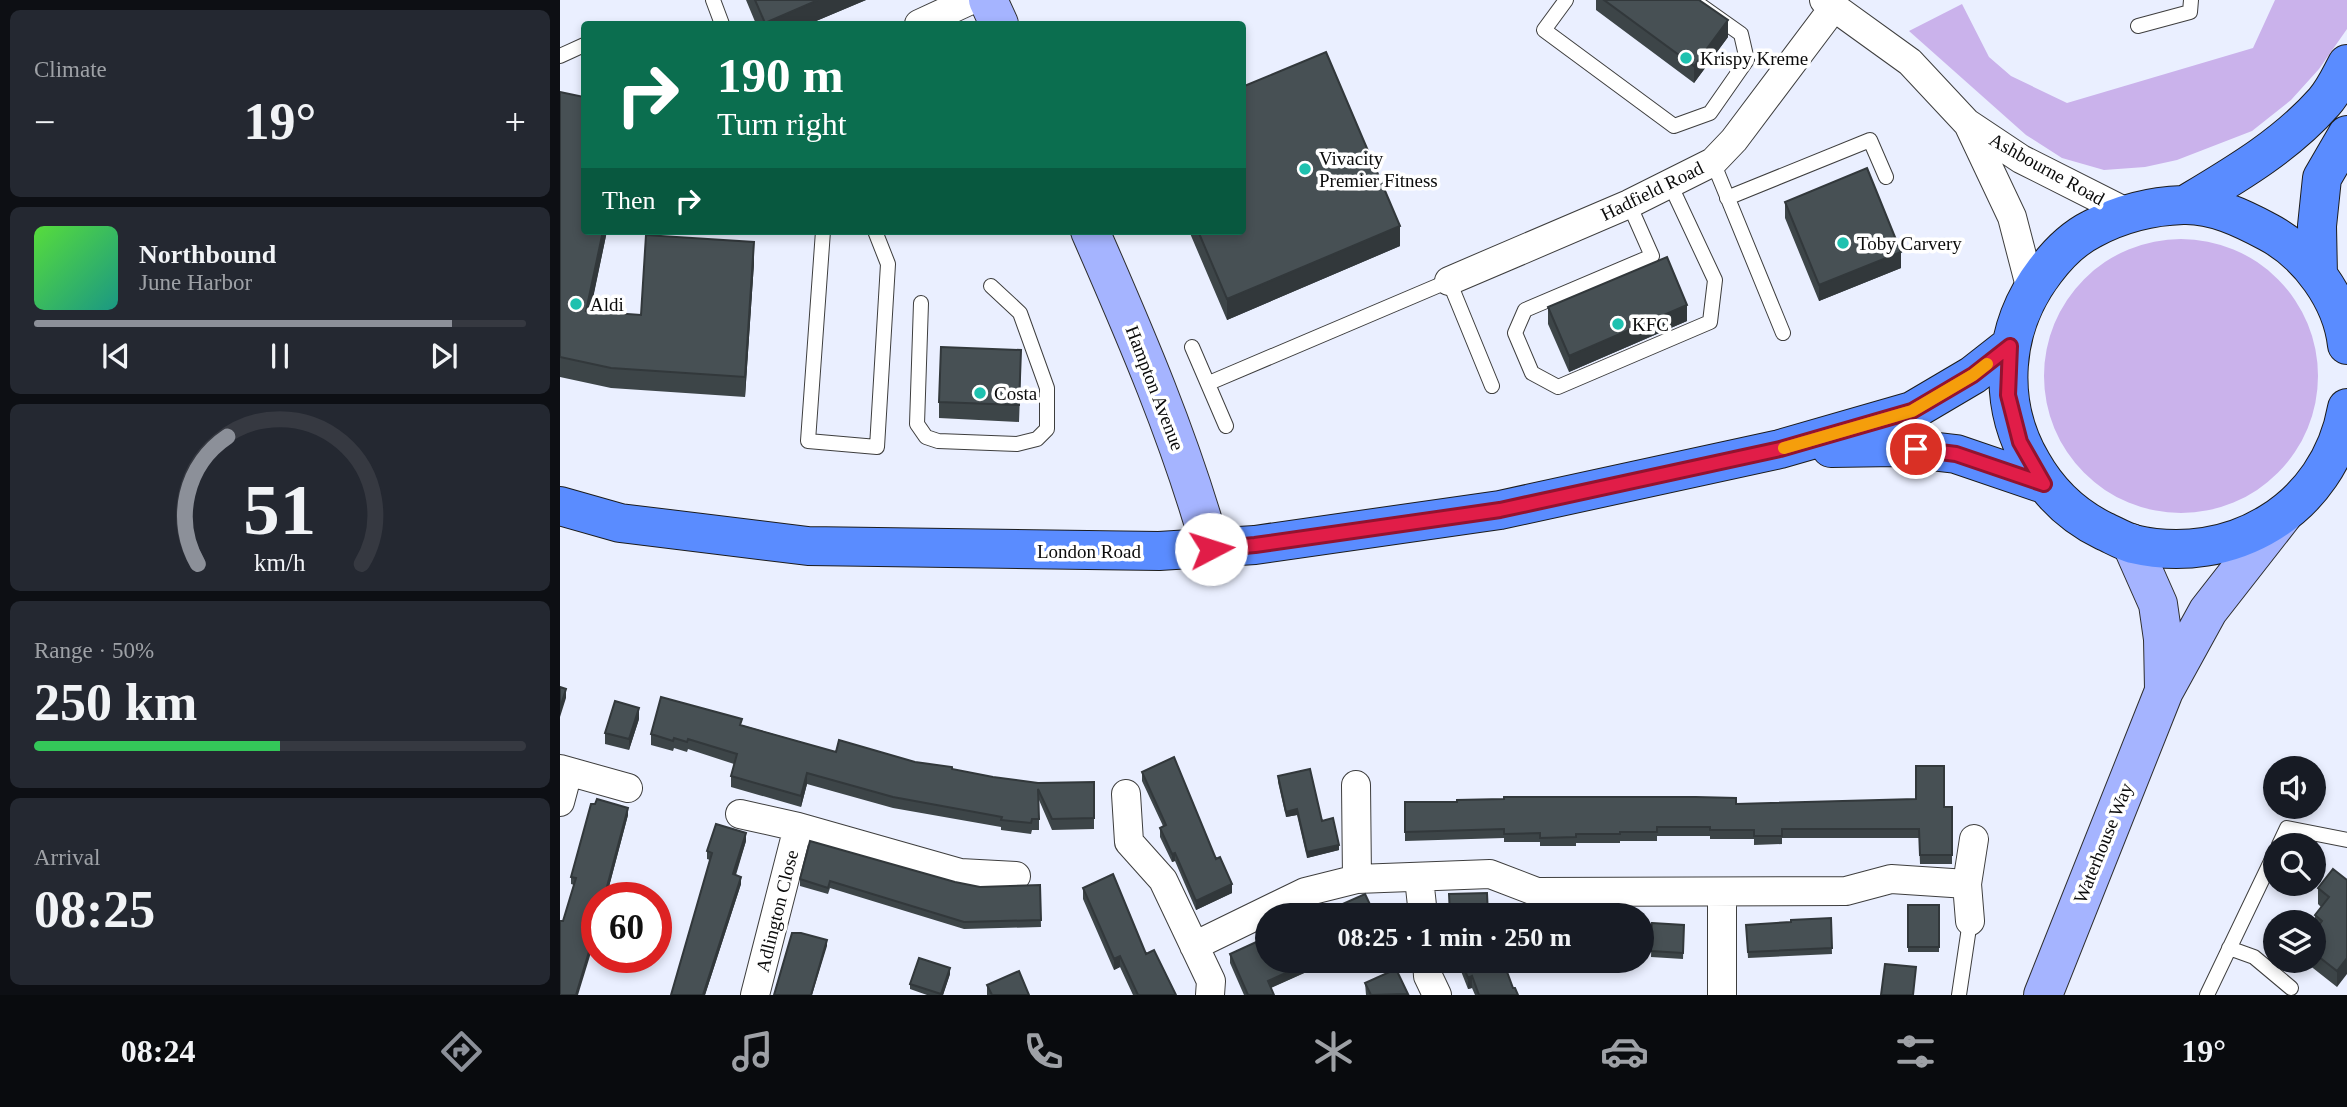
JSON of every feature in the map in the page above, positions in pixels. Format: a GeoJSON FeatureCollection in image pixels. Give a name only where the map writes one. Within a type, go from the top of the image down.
{"type":"FeatureCollection","features":[{"type":"Feature","properties":{"kind":"main road"},"geometry":{"type":"LineString","coordinates":[[2185,205],[2241,172],[2289,137],[2326,100],[2347,64]]}},
{"type":"Feature","properties":{"kind":"main road"},"geometry":{"type":"LineString","coordinates":[[2318,275],[2317,226],[2322,178],[2347,135]]}},
{"type":"Feature","properties":{"kind":"main road"},"geometry":{"type":"LineString","coordinates":[[2346,337],[2334,303],[2318,275],[2282,239],[2236,215],[2185,205],[2128,213],[2090,230],[2056,256],[2031,290],[2018,317],[2010,346],[2008,395],[2020,442],[2044,484],[2083,521],[2131,543],[2184,550],[2236,541],[2283,515],[2334,475],[2347,408]]}},
{"type":"Feature","properties":{"kind":"main road","name":"London Road"},"geometry":{"type":"LineString","coordinates":[[560,506],[620,523],[807,547],[1059,551],[1211,549],[1255,545],[1500,510],[1780,449],[1912,411],[1973,375],[2010,346]]}},
{"type":"Feature","properties":{"kind":"main road","name":"London Road"},"geometry":{"type":"LineString","coordinates":[[1780,449],[1896,447],[1956,454],[2044,484]]}},
{"type":"Feature","properties":{"kind":"street"},"geometry":{"type":"LineString","coordinates":[[926,21],[971,0]]}},
{"type":"Feature","properties":{"kind":"street"},"geometry":{"type":"LineString","coordinates":[[988,0],[998,21]]}},
{"type":"Feature","properties":{"kind":"street","name":"Ashbourne Road"},"geometry":{"type":"LineString","coordinates":[[1829,4],[1910,62],[1967,123],[2021,159],[2128,213]]}},
{"type":"Feature","properties":{"kind":"street","name":"Hadfield Road"},"geometry":{"type":"LineString","coordinates":[[1449,281],[1629,204],[1713,162],[1734,140],[1829,4]]}},
{"type":"Feature","properties":{"kind":"street","name":"Ashbourne Road"},"geometry":{"type":"LineString","coordinates":[[1967,123],[2012,217],[2031,290]]}},
{"type":"Feature","properties":{"kind":"street","name":"Hampton Avenue"},"geometry":{"type":"LineString","coordinates":[[1092,235],[1154,376],[1196,496],[1211,549]]}},
{"type":"Feature","properties":{"kind":"street","name":"Waterhouse Way"},"geometry":{"type":"LineString","coordinates":[[2043,995],[2164,691],[2208,611],[2283,515]]}},
{"type":"Feature","properties":{"kind":"street","name":"Waterhouse Way"},"geometry":{"type":"LineString","coordinates":[[2131,543],[2158,604],[2163,639],[2164,691]]}},
{"type":"Feature","properties":{"kind":"street"},"geometry":{"type":"LineString","coordinates":[[560,802],[564,770],[628,788]]}},
{"type":"Feature","properties":{"kind":"street"},"geometry":{"type":"LineString","coordinates":[[1356,785],[1357,879]]}},
{"type":"Feature","properties":{"kind":"street"},"geometry":{"type":"LineString","coordinates":[[1126,794],[1129,842],[1163,880],[1211,981],[1210,995]]}},
{"type":"Feature","properties":{"kind":"street"},"geometry":{"type":"LineString","coordinates":[[740,814],[798,827],[960,873],[1016,876]]}},
{"type":"Feature","properties":{"kind":"street","name":"Adlington Close"},"geometry":{"type":"LineString","coordinates":[[755,995],[798,827]]}},
{"type":"Feature","properties":{"kind":"street"},"geometry":{"type":"LineString","coordinates":[[1970,921],[1967,884],[1974,839]]}},
{"type":"Feature","properties":{"kind":"street"},"geometry":{"type":"LineString","coordinates":[[1194,946],[1306,892],[1357,879],[1490,874],[1537,892],[1846,891],[1891,879],[1967,884]]}},
{"type":"Feature","properties":{"kind":"street"},"geometry":{"type":"LineString","coordinates":[[1419,878],[1422,903]]}},
{"type":"Feature","properties":{"kind":"street"},"geometry":{"type":"LineString","coordinates":[[1722,892],[1722,995]]}},
{"type":"Feature","properties":{"kind":"street"},"geometry":{"type":"LineString","coordinates":[[1428,973],[1437,995]]}},
{"type":"Feature","properties":{"kind":"lane"},"geometry":{"type":"LineString","coordinates":[[713,0],[721,21]]}},
{"type":"Feature","properties":{"kind":"lane"},"geometry":{"type":"LineString","coordinates":[[1566,0],[1544,30],[1674,126],[1710,113],[1747,60],[1741,34],[1693,0]]}},
{"type":"Feature","properties":{"kind":"lane"},"geometry":{"type":"LineString","coordinates":[[2138,26],[2189,12],[2190,0]]}},
{"type":"Feature","properties":{"kind":"lane"},"geometry":{"type":"LineString","coordinates":[[560,56],[581,46]]}},
{"type":"Feature","properties":{"kind":"lane"},"geometry":{"type":"LineString","coordinates":[[1727,198],[1870,140],[1886,177]]}},
{"type":"Feature","properties":{"kind":"lane"},"geometry":{"type":"LineString","coordinates":[[1713,162],[1783,334]]}},
{"type":"Feature","properties":{"kind":"lane"},"geometry":{"type":"LineString","coordinates":[[1629,204],[1652,256],[1525,310],[1515,333],[1532,373],[1558,387],[1710,322],[1714,280],[1670,184]]}},
{"type":"Feature","properties":{"kind":"lane"},"geometry":{"type":"LineString","coordinates":[[822,235],[808,441],[877,447],[888,264],[877,235]]}},
{"type":"Feature","properties":{"kind":"lane"},"geometry":{"type":"LineString","coordinates":[[1209,383],[1449,281],[1492,386]]}},
{"type":"Feature","properties":{"kind":"lane"},"geometry":{"type":"LineString","coordinates":[[921,303],[916,424],[926,437],[938,442],[1017,444],[1037,439],[1047,429],[1047,388],[1020,313],[991,286]]}},
{"type":"Feature","properties":{"kind":"lane"},"geometry":{"type":"LineString","coordinates":[[1192,347],[1226,426]]}},
{"type":"Feature","properties":{"kind":"lane"},"geometry":{"type":"LineString","coordinates":[[2284,833],[2287,828],[2312,833]]}},
{"type":"Feature","properties":{"kind":"lane"},"geometry":{"type":"LineString","coordinates":[[2326,836],[2347,840]]}},
{"type":"Feature","properties":{"kind":"lane"},"geometry":{"type":"LineString","coordinates":[[2207,995],[2263,878]]}},
{"type":"Feature","properties":{"kind":"lane"},"geometry":{"type":"LineString","coordinates":[[1959,995],[1970,921]]}},
{"type":"Feature","properties":{"kind":"lane"},"geometry":{"type":"LineString","coordinates":[[2229,948],[2254,957],[2291,988]]}},
{"type":"Feature","properties":{"kind":"shaded area"},"geometry":{"type":"Polygon","coordinates":[[[2275,0],[2347,0],[2347,29],[2319,69],[2291,100],[2252,131],[2177,160],[2145,167],[2104,170],[2062,158],[2026,135],[1909,31],[1962,4],[1989,57],[2011,76],[2067,103],[2253,48],[2275,0]]]}},
{"type":"Feature","properties":{"kind":"shaded area"},"geometry":{"type":"Polygon","coordinates":[[[2181,239],[2208,242],[2233,249],[2257,262],[2278,279],[2295,300],[2308,324],[2315,349],[2318,376],[2315,403],[2308,428],[2295,452],[2278,473],[2257,490],[2233,503],[2208,510],[2181,513],[2154,510],[2129,503],[2105,490],[2084,473],[2067,452],[2054,428],[2047,403],[2044,376],[2047,349],[2054,324],[2067,300],[2084,279],[2105,262],[2129,249],[2154,242],[2181,239]]]}},
{"type":"Feature","properties":{"kind":"building"},"geometry":{"type":"Polygon","coordinates":[[[755,0],[818,0],[770,21],[764,21],[755,0]]]}},
{"type":"Feature","properties":{"kind":"building","name":"Krispy Kreme"},"geometry":{"type":"Polygon","coordinates":[[[1604,0],[1699,0],[1728,20],[1694,66],[1604,0]]]}},
{"type":"Feature","properties":{"kind":"building","name":"Vivacity Premier Fitness"},"geometry":{"type":"Polygon","coordinates":[[[1326,52],[1400,226],[1227,299],[1200,235],[1246,235],[1246,85],[1326,52]]]}},
{"type":"Feature","properties":{"kind":"building"},"geometry":{"type":"Polygon","coordinates":[[[560,92],[581,96],[581,235],[602,235],[586,311],[641,315],[646,235],[754,242],[745,377],[611,368],[560,357],[560,92]]]}},
{"type":"Feature","properties":{"kind":"building","name":"Toby Carvery"},"geometry":{"type":"Polygon","coordinates":[[[1867,168],[1901,252],[1819,285],[1785,202],[1867,168]]]}},
{"type":"Feature","properties":{"kind":"building","name":"KFC"},"geometry":{"type":"Polygon","coordinates":[[[1667,257],[1687,305],[1569,356],[1548,307],[1667,257]]]}},
{"type":"Feature","properties":{"kind":"building","name":"Costa"},"geometry":{"type":"Polygon","coordinates":[[[941,347],[1021,350],[1019,405],[939,402],[941,347]]]}},
{"type":"Feature","properties":{"kind":"building"},"geometry":{"type":"Polygon","coordinates":[[[560,687],[566,689],[560,708],[560,687]]]}},
{"type":"Feature","properties":{"kind":"building"},"geometry":{"type":"Polygon","coordinates":[[[661,697],[742,719],[740,725],[836,752],[839,740],[915,762],[993,777],[1038,783],[1094,782],[1094,818],[1052,819],[1038,789],[1039,819],[1032,819],[1031,823],[1001,820],[1002,817],[893,797],[807,773],[801,796],[731,776],[737,754],[688,739],[687,742],[674,738],[673,741],[651,734],[661,697]]]}},
{"type":"Feature","properties":{"kind":"building"},"geometry":{"type":"Polygon","coordinates":[[[615,701],[639,708],[629,739],[605,733],[615,701]]]}},
{"type":"Feature","properties":{"kind":"building"},"geometry":{"type":"Polygon","coordinates":[[[1174,757],[1216,859],[1220,857],[1232,884],[1196,901],[1175,853],[1172,854],[1160,828],[1166,825],[1142,772],[1174,757]]]}},
{"type":"Feature","properties":{"kind":"building"},"geometry":{"type":"Polygon","coordinates":[[[1916,766],[1944,766],[1944,807],[1952,807],[1952,855],[1920,855],[1919,829],[1782,829],[1782,836],[1754,836],[1754,830],[1657,827],[1657,832],[1576,834],[1576,837],[1540,838],[1540,833],[1504,834],[1504,829],[1405,832],[1405,802],[1457,802],[1504,797],[1736,798],[1736,804],[1916,799],[1916,766]]]}},
{"type":"Feature","properties":{"kind":"building"},"geometry":{"type":"Polygon","coordinates":[[[1310,769],[1322,821],[1333,818],[1339,845],[1307,852],[1297,809],[1286,812],[1278,776],[1310,769]]]}},
{"type":"Feature","properties":{"kind":"building"},"geometry":{"type":"Polygon","coordinates":[[[597,799],[628,808],[608,882],[581,882],[583,973],[576,995],[560,995],[560,921],[563,921],[576,878],[571,877],[591,804],[595,804],[597,799]]]}},
{"type":"Feature","properties":{"kind":"building"},"geometry":{"type":"Polygon","coordinates":[[[716,824],[746,833],[733,874],[741,877],[703,995],[671,995],[712,853],[707,851],[716,824]]]}},
{"type":"Feature","properties":{"kind":"building"},"geometry":{"type":"Polygon","coordinates":[[[810,841],[980,887],[1040,885],[1041,920],[964,922],[830,881],[828,888],[800,879],[810,841]]]}},
{"type":"Feature","properties":{"kind":"building"},"geometry":{"type":"Polygon","coordinates":[[[2333,869],[2347,880],[2347,958],[2337,971],[2326,962],[2326,910],[2319,910],[2329,897],[2326,895],[2326,878],[2333,869]]]}},
{"type":"Feature","properties":{"kind":"building"},"geometry":{"type":"Polygon","coordinates":[[[1113,874],[1146,954],[1154,950],[1176,995],[1138,995],[1120,956],[1114,959],[1083,888],[1113,874]]]}},
{"type":"Feature","properties":{"kind":"building"},"geometry":{"type":"Polygon","coordinates":[[[1487,893],[1487,903],[1449,903],[1449,894],[1487,893]]]}},
{"type":"Feature","properties":{"kind":"building"},"geometry":{"type":"Polygon","coordinates":[[[1365,894],[1369,903],[1345,903],[1365,894]]]}},
{"type":"Feature","properties":{"kind":"building"},"geometry":{"type":"Polygon","coordinates":[[[1908,905],[1939,905],[1939,947],[1908,947],[1908,905]]]}},
{"type":"Feature","properties":{"kind":"building"},"geometry":{"type":"Polygon","coordinates":[[[1831,918],[1832,948],[1748,952],[1746,925],[1831,918]]]}},
{"type":"Feature","properties":{"kind":"building"},"geometry":{"type":"Polygon","coordinates":[[[1654,923],[1684,925],[1683,953],[1654,951],[1654,923]]]}},
{"type":"Feature","properties":{"kind":"building"},"geometry":{"type":"Polygon","coordinates":[[[792,933],[827,940],[811,995],[774,995],[792,933]]]}},
{"type":"Feature","properties":{"kind":"building"},"geometry":{"type":"Polygon","coordinates":[[[1255,943],[1255,973],[1286,973],[1268,981],[1274,995],[1248,995],[1230,954],[1255,943]]]}},
{"type":"Feature","properties":{"kind":"building"},"geometry":{"type":"Polygon","coordinates":[[[919,958],[950,968],[941,994],[910,984],[919,958]]]}},
{"type":"Feature","properties":{"kind":"building"},"geometry":{"type":"Polygon","coordinates":[[[1885,964],[1916,967],[1913,995],[1881,995],[1885,964]]]}},
{"type":"Feature","properties":{"kind":"building"},"geometry":{"type":"Polygon","coordinates":[[[1019,971],[1029,995],[992,995],[987,985],[1019,971]]]}},
{"type":"Feature","properties":{"kind":"building"},"geometry":{"type":"Polygon","coordinates":[[[1387,973],[1398,973],[1408,994],[1371,995],[1365,983],[1387,973]]]}},
{"type":"Feature","properties":{"kind":"building"},"geometry":{"type":"Polygon","coordinates":[[[1466,973],[1507,973],[1518,995],[1479,995],[1472,976],[1468,978],[1466,973]]]}},
{"type":"Feature","properties":{"kind":"slow traffic"},"geometry":{"type":"LineString","coordinates":[[1784,448],[1912,411],[1987,364]]}},
{"type":"Feature","properties":{"kind":"place","name":"Krispy Kreme"},"geometry":{"type":"Point","coordinates":[1686,58]}},
{"type":"Feature","properties":{"kind":"place","name":"Vivacity Premier Fitness"},"geometry":{"type":"Point","coordinates":[1305,169]}},
{"type":"Feature","properties":{"kind":"place","name":"Toby Carvery"},"geometry":{"type":"Point","coordinates":[1843,243]}},
{"type":"Feature","properties":{"kind":"place","name":"Aldi"},"geometry":{"type":"Point","coordinates":[576,304]}},
{"type":"Feature","properties":{"kind":"place","name":"KFC"},"geometry":{"type":"Point","coordinates":[1618,324]}},
{"type":"Feature","properties":{"kind":"place","name":"Costa"},"geometry":{"type":"Point","coordinates":[980,393]}},
{"type":"Feature","properties":{"kind":"route"},"geometry":{"type":"LineString","coordinates":[[1211,549],[1500,510],[1780,449],[1912,411],[1973,375],[2010,346],[2008,395],[2020,442],[2044,484],[1956,454],[1916,449]]}}]}
